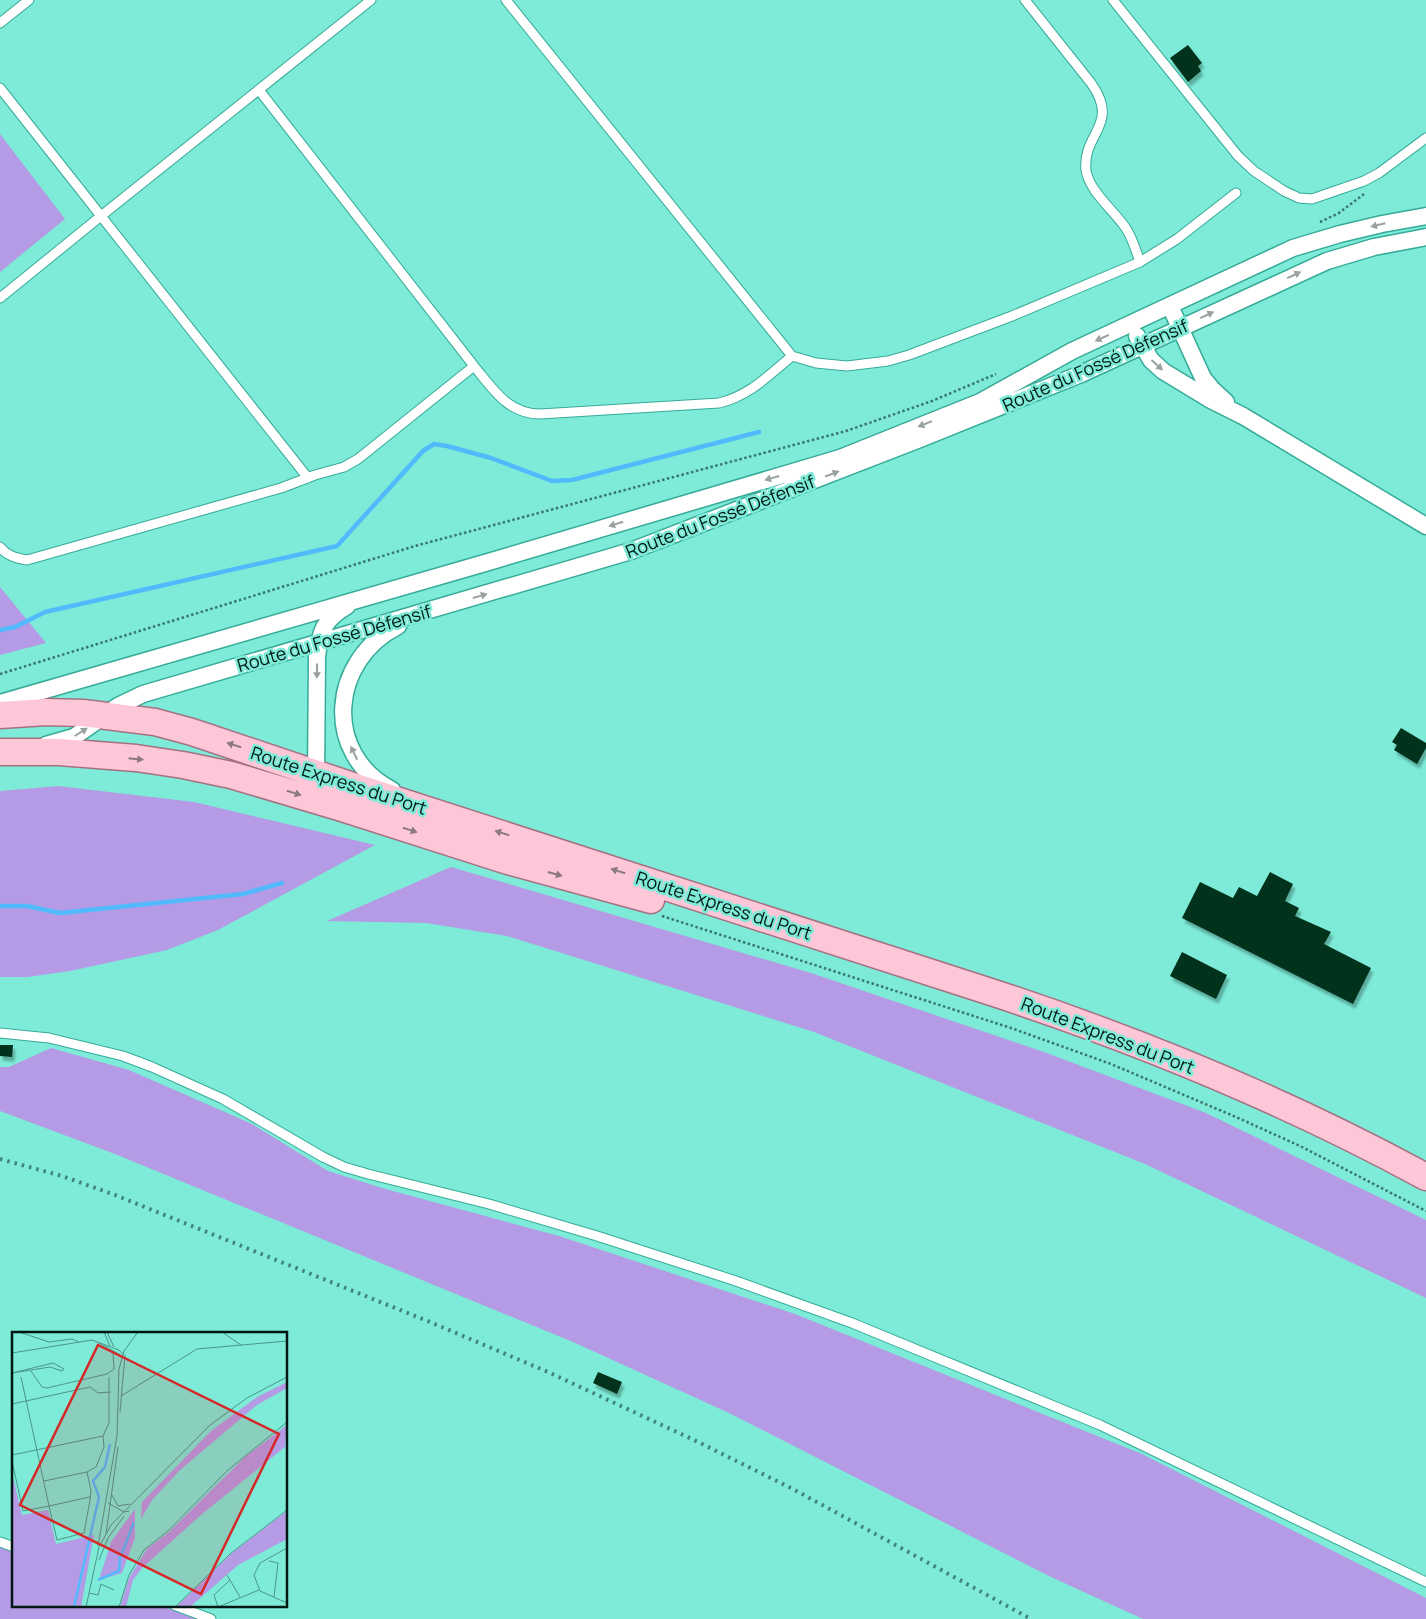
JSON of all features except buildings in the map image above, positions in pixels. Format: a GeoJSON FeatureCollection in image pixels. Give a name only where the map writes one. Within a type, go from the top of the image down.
{"type":"FeatureCollection","features":[{"type":"Feature","properties":{"kind":"main road","name":"Route Express du Port"},"geometry":{"type":"LineString","coordinates":[[0,715],[52,712],[105,715],[155,722],[187,730],[315,773],[400,797],[459,819],[985,990],[1108,1033],[1247,1089],[1326,1126],[1426,1177]]}},
{"type":"Feature","properties":{"kind":"main road","name":"Route Express du Port"},"geometry":{"type":"LineString","coordinates":[[9,751],[111,756],[174,764],[247,779],[508,861],[682,909],[1047,1027],[1131,1058],[1231,1099],[1312,1137],[1426,1195]]}},
{"type":"Feature","properties":{"kind":"street","name":"Route du Fossé Défensif"},"geometry":{"type":"LineString","coordinates":[[0,703],[854,453],[980,402],[1064,355],[1302,245],[1326,237],[1426,216]]}},
{"type":"Feature","properties":{"kind":"street","name":"Route du Fossé Défensif"},"geometry":{"type":"LineString","coordinates":[[9,751],[66,740],[126,701],[142,694],[631,551],[920,439],[1080,374],[1327,261],[1374,247],[1426,237]]}},
{"type":"Feature","properties":{"kind":"street"},"geometry":{"type":"LineString","coordinates":[[1170,306],[1207,384],[1243,416]]}},
{"type":"Feature","properties":{"kind":"street"},"geometry":{"type":"LineString","coordinates":[[1131,324],[1141,346],[1151,360],[1163,371],[1209,399],[1243,416],[1426,526]]}},
{"type":"Feature","properties":{"kind":"street"},"geometry":{"type":"LineString","coordinates":[[339,807],[326,797],[320,789],[315,773],[319,643],[323,628],[330,618],[347,606],[370,596]]}},
{"type":"Feature","properties":{"kind":"street"},"geometry":{"type":"LineString","coordinates":[[400,797],[372,777],[358,761],[344,729],[344,692],[355,666],[364,652],[375,641],[394,628],[448,605]]}},
{"type":"Feature","properties":{"kind":"lane"},"geometry":{"type":"LineString","coordinates":[[0,23],[29,0]]}},
{"type":"Feature","properties":{"kind":"lane"},"geometry":{"type":"LineString","coordinates":[[0,298],[371,0]]}},
{"type":"Feature","properties":{"kind":"lane"},"geometry":{"type":"LineString","coordinates":[[506,0],[792,356],[816,363],[841,366],[867,365],[897,359],[1012,316],[1140,262],[1177,239],[1236,193]]}},
{"type":"Feature","properties":{"kind":"lane"},"geometry":{"type":"LineString","coordinates":[[1025,0],[1091,83],[1098,96],[1102,109],[1102,120],[1087,153],[1086,172],[1092,185],[1128,231],[1140,262]]}},
{"type":"Feature","properties":{"kind":"lane"},"geometry":{"type":"LineString","coordinates":[[1113,0],[1238,156],[1259,174],[1292,196],[1312,199],[1364,180],[1387,168],[1426,138]]}},
{"type":"Feature","properties":{"kind":"lane"},"geometry":{"type":"LineString","coordinates":[[0,88],[308,478]]}},
{"type":"Feature","properties":{"kind":"lane"},"geometry":{"type":"LineString","coordinates":[[259,90],[474,366],[499,397],[511,407],[523,412],[540,414],[719,403],[735,398],[750,390],[792,356]]}},
{"type":"Feature","properties":{"kind":"lane"},"geometry":{"type":"LineString","coordinates":[[0,546],[4,552],[11,556],[27,560],[281,488],[351,464],[474,366]]}},
{"type":"Feature","properties":{"kind":"lane"},"geometry":{"type":"LineString","coordinates":[[0,1033],[50,1038],[124,1056],[152,1066],[224,1100],[323,1157],[344,1167],[477,1201],[567,1227],[736,1281],[852,1323],[1107,1428],[1426,1582]]}},
{"type":"Feature","properties":{"kind":"lane"},"geometry":{"type":"LineString","coordinates":[[0,1542],[12,1546]]}},
{"type":"Feature","properties":{"kind":"lane"},"geometry":{"type":"LineString","coordinates":[[177,1606],[211,1619]]}},
{"type":"Feature","properties":{"kind":"path"},"geometry":{"type":"LineString","coordinates":[[1314,225],[1339,214],[1367,191]]}},
{"type":"Feature","properties":{"kind":"path"},"geometry":{"type":"LineString","coordinates":[[0,674],[414,546],[846,431],[932,401],[1000,372]]}},
{"type":"Feature","properties":{"kind":"path"},"geometry":{"type":"LineString","coordinates":[[656,915],[1018,1031],[1111,1064],[1236,1116],[1300,1146],[1426,1211]]}},
{"type":"Feature","properties":{"kind":"shaded area"},"geometry":{"type":"Polygon","coordinates":[[[0,134],[65,219],[0,272],[0,134]]]}},
{"type":"Feature","properties":{"kind":"shaded area"},"geometry":{"type":"Polygon","coordinates":[[[0,587],[46,643],[0,655],[0,587]]]}},
{"type":"Feature","properties":{"kind":"shaded area"},"geometry":{"type":"Polygon","coordinates":[[[58,786],[194,802],[375,845],[218,930],[167,950],[70,971],[28,977],[0,977],[0,791],[58,786]]]}},
{"type":"Feature","properties":{"kind":"shaded area"},"geometry":{"type":"Polygon","coordinates":[[[451,867],[811,973],[1044,1052],[1206,1113],[1426,1220],[1426,1298],[1145,1164],[814,1032],[507,936],[426,923],[327,921],[451,867]]]}},
{"type":"Feature","properties":{"kind":"shaded area"},"geometry":{"type":"Polygon","coordinates":[[[51,1048],[129,1070],[252,1124],[328,1171],[382,1188],[559,1236],[795,1314],[1142,1454],[1426,1598],[1426,1619],[1143,1619],[1051,1577],[729,1413],[573,1342],[115,1154],[0,1111],[0,1067],[9,1067],[51,1048]]]}},
{"type":"Feature","properties":{"kind":"shaded area"},"geometry":{"type":"Polygon","coordinates":[[[0,1547],[12,1551],[12,1606],[162,1606],[196,1619],[0,1619],[0,1547]]]}},
{"type":"Feature","properties":{"kind":"waterway"},"geometry":{"type":"LineString","coordinates":[[0,630],[15,627],[45,612],[337,546],[423,451],[434,444],[491,458],[552,481],[572,480],[759,432]]}},
{"type":"Feature","properties":{"kind":"waterway"},"geometry":{"type":"LineString","coordinates":[[0,906],[27,906],[60,913],[243,894],[282,883]]}},
{"type":"Feature","properties":{"kind":"railway"},"geometry":{"type":"LineString","coordinates":[[0,1159],[62,1176],[115,1195],[430,1322],[548,1372],[694,1440],[793,1489],[1031,1619]]}}]}
